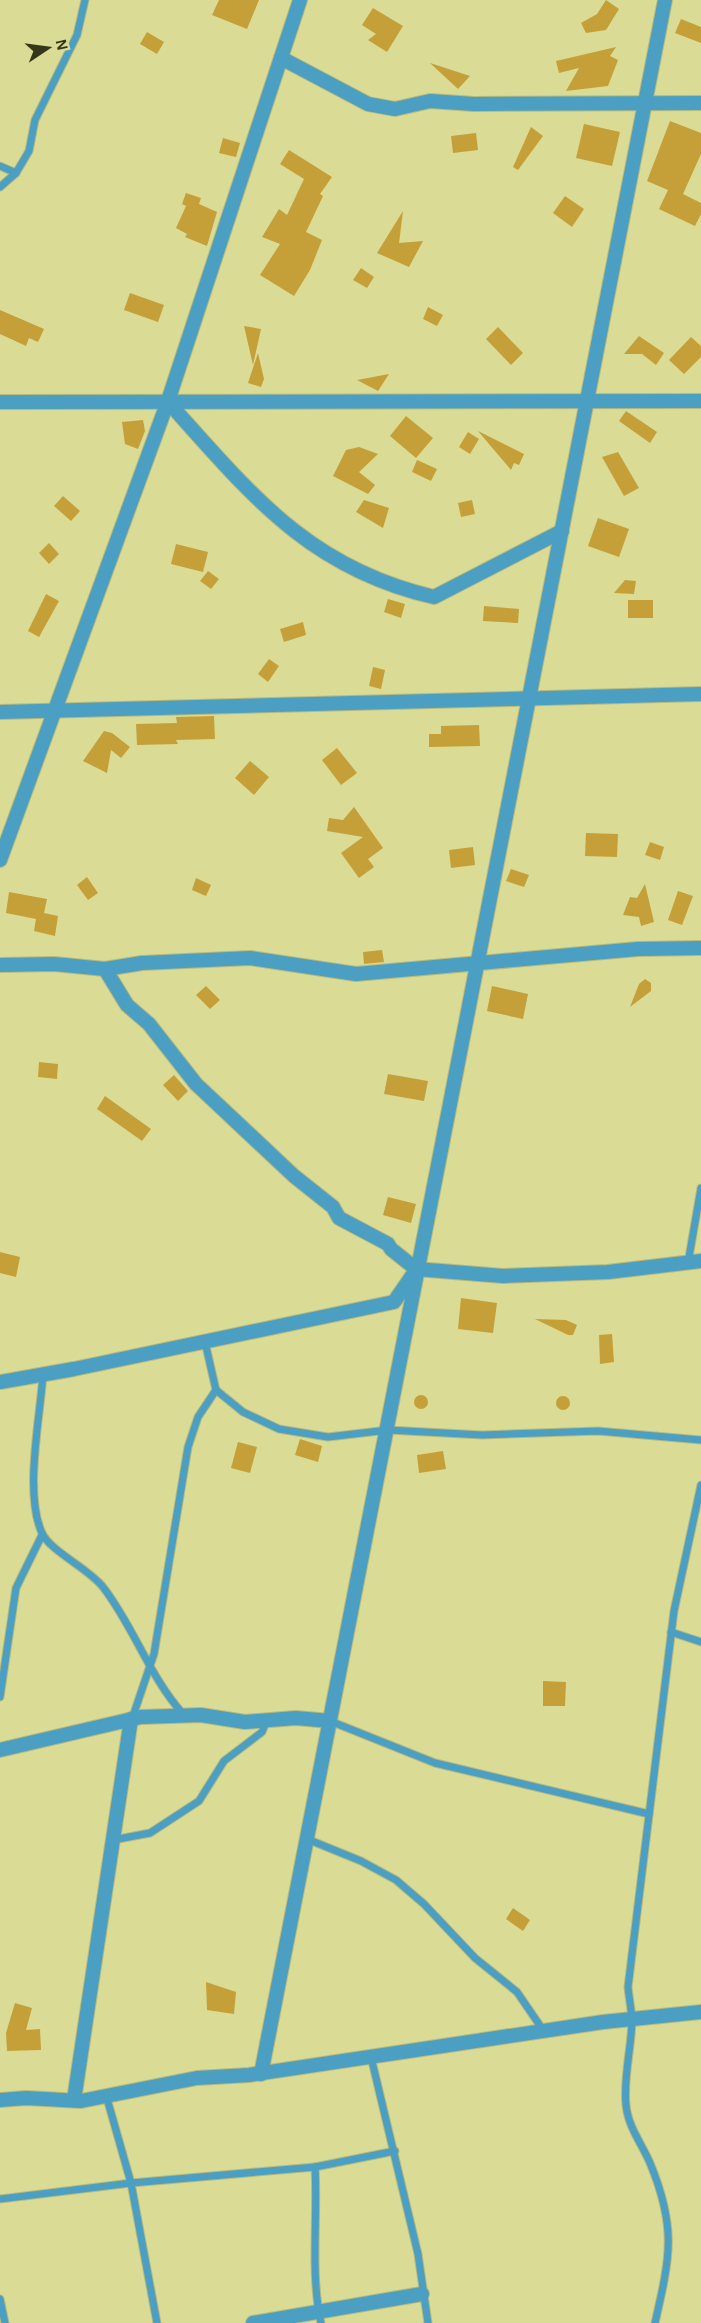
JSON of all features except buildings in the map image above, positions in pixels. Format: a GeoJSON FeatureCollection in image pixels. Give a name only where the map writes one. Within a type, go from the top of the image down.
{"type":"FeatureCollection","features":[{"type":"Feature","properties":{"kind":"street"},"geometry":{"type":"LineString","coordinates":[[0,860],[168,402],[300,0]]}},
{"type":"Feature","properties":{"kind":"street"},"geometry":{"type":"LineString","coordinates":[[261,2074],[665,0]]}},
{"type":"Feature","properties":{"kind":"street"},"geometry":{"type":"LineString","coordinates":[[280,58],[368,104],[395,109],[430,101],[474,104],[701,104]]}},
{"type":"Feature","properties":{"kind":"street"},"geometry":{"type":"LineString","coordinates":[[0,402],[701,401]]}},
{"type":"Feature","properties":{"kind":"street"},"geometry":{"type":"LineString","coordinates":[[168,402],[255,498],[288,528],[339,562],[378,580],[434,597],[562,531]]}},
{"type":"Feature","properties":{"kind":"street"},"geometry":{"type":"LineString","coordinates":[[0,712],[701,694]]}},
{"type":"Feature","properties":{"kind":"street"},"geometry":{"type":"LineString","coordinates":[[0,965],[54,964],[105,969],[142,963],[250,958],[356,974],[638,949],[701,948]]}},
{"type":"Feature","properties":{"kind":"street"},"geometry":{"type":"LineString","coordinates":[[105,969],[127,1005],[148,1024],[196,1084],[294,1176],[333,1207],[339,1218],[388,1244],[391,1250],[416,1269],[503,1276],[608,1272],[694,1262]]}},
{"type":"Feature","properties":{"kind":"street"},"geometry":{"type":"LineString","coordinates":[[0,1382],[44,1375],[394,1302],[416,1269]]}},
{"type":"Feature","properties":{"kind":"street"},"geometry":{"type":"LineString","coordinates":[[0,1750],[131,1719],[201,1715],[245,1722],[296,1718],[330,1721]]}},
{"type":"Feature","properties":{"kind":"street"},"geometry":{"type":"LineString","coordinates":[[74,2100],[131,1719]]}},
{"type":"Feature","properties":{"kind":"street"},"geometry":{"type":"LineString","coordinates":[[0,2100],[74,2100],[197,2078],[261,2074],[544,2031],[701,2012]]}},
{"type":"Feature","properties":{"kind":"street"},"geometry":{"type":"LineString","coordinates":[[253,2323],[320,2317],[422,2294]]}},
{"type":"Feature","properties":{"kind":"lane"},"geometry":{"type":"LineString","coordinates":[[0,187],[16,173],[29,150],[35,120],[77,35],[85,0]]}},
{"type":"Feature","properties":{"kind":"lane"},"geometry":{"type":"LineString","coordinates":[[0,166],[16,173]]}},
{"type":"Feature","properties":{"kind":"lane"},"geometry":{"type":"LineString","coordinates":[[694,1262],[701,1188]]}},
{"type":"Feature","properties":{"kind":"lane"},"geometry":{"type":"LineString","coordinates":[[205,1342],[216,1390],[243,1412],[279,1429],[328,1437],[388,1430],[482,1435],[598,1431],[701,1440]]}},
{"type":"Feature","properties":{"kind":"lane"},"geometry":{"type":"LineString","coordinates":[[44,1375],[33,1465],[35,1504],[42,1535],[61,1554],[86,1569],[103,1587],[124,1618],[163,1692],[185,1716]]}},
{"type":"Feature","properties":{"kind":"lane"},"geometry":{"type":"LineString","coordinates":[[131,1719],[150,1666],[158,1631],[188,1448],[198,1417],[216,1390]]}},
{"type":"Feature","properties":{"kind":"lane"},"geometry":{"type":"LineString","coordinates":[[655,2323],[670,2256],[670,2225],[662,2192],[649,2160],[638,2143],[626,2105],[627,2055],[632,2019],[628,1986],[671,1632],[701,1485]]}},
{"type":"Feature","properties":{"kind":"lane"},"geometry":{"type":"LineString","coordinates":[[0,1697],[16,1588],[42,1535]]}},
{"type":"Feature","properties":{"kind":"lane"},"geometry":{"type":"LineString","coordinates":[[671,1632],[701,1642]]}},
{"type":"Feature","properties":{"kind":"lane"},"geometry":{"type":"LineString","coordinates":[[0,1634],[9,1636]]}},
{"type":"Feature","properties":{"kind":"lane"},"geometry":{"type":"LineString","coordinates":[[113,1840],[150,1833],[199,1801],[224,1761],[262,1732],[267,1720]]}},
{"type":"Feature","properties":{"kind":"lane"},"geometry":{"type":"LineString","coordinates":[[330,1721],[435,1763],[649,1814]]}},
{"type":"Feature","properties":{"kind":"lane"},"geometry":{"type":"LineString","coordinates":[[307,1839],[361,1861],[396,1880],[424,1904],[475,1958],[517,1992],[544,2031]]}},
{"type":"Feature","properties":{"kind":"lane"},"geometry":{"type":"LineString","coordinates":[[371,2057],[418,2253],[422,2294],[428,2323]]}},
{"type":"Feature","properties":{"kind":"lane"},"geometry":{"type":"LineString","coordinates":[[106,2095],[131,2183],[157,2323]]}},
{"type":"Feature","properties":{"kind":"lane"},"geometry":{"type":"LineString","coordinates":[[0,2199],[131,2183],[315,2167],[395,2151]]}},
{"type":"Feature","properties":{"kind":"lane"},"geometry":{"type":"LineString","coordinates":[[315,2167],[318,2208],[315,2294],[320,2317]]}},
{"type":"Feature","properties":{"kind":"lane"},"geometry":{"type":"LineString","coordinates":[[0,2299],[5,2323]]}}]}
